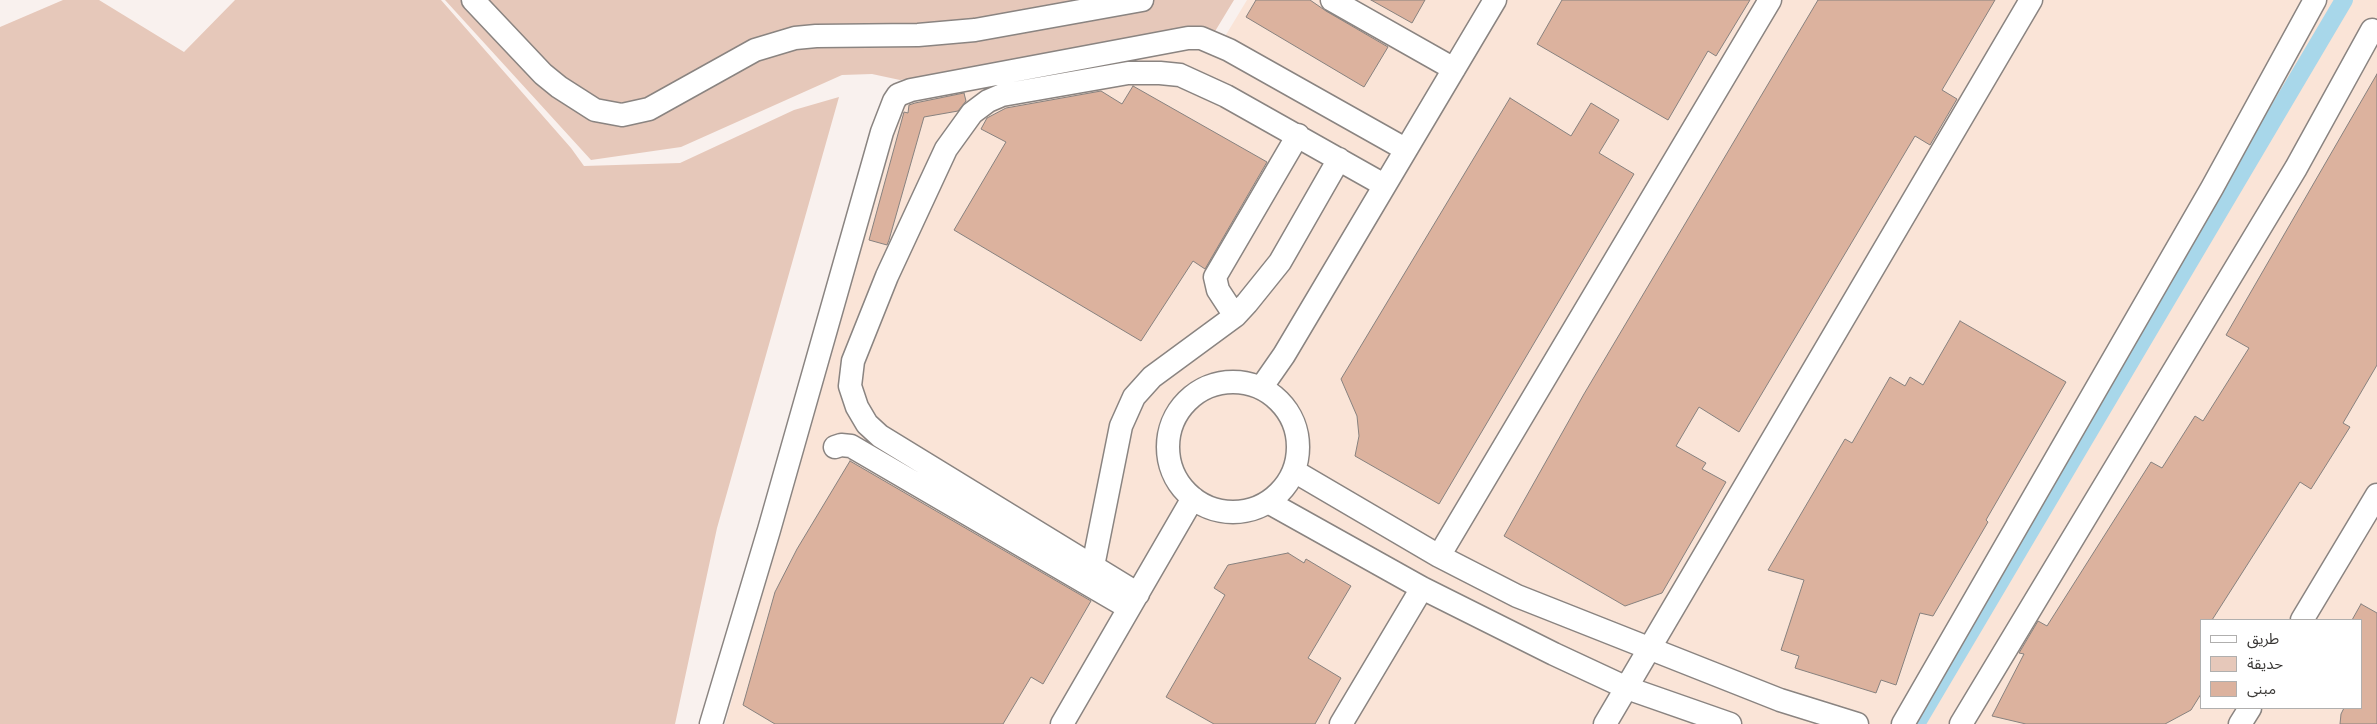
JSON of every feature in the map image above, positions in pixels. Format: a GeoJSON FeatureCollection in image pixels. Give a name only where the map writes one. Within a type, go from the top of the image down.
{"type":"FeatureCollection","features":[{"type":"Feature","properties":{"kind":"street"},"geometry":{"type":"LineString","coordinates":[[473,0],[543,74],[559,87],[594,110],[622,115],[649,109],[755,50],[796,38],[816,36],[918,35],[975,30],[1142,0]]}},
{"type":"Feature","properties":{"kind":"street"},"geometry":{"type":"LineString","coordinates":[[1332,0],[1454,69]]}},
{"type":"Feature","properties":{"kind":"street"},"geometry":{"type":"LineString","coordinates":[[1261,388],[1284,355],[1495,0]]}},
{"type":"Feature","properties":{"kind":"street"},"geometry":{"type":"LineString","coordinates":[[1439,556],[1770,0]]}},
{"type":"Feature","properties":{"kind":"street"},"geometry":{"type":"LineString","coordinates":[[1605,724],[2031,0]]}},
{"type":"Feature","properties":{"kind":"street"},"geometry":{"type":"LineString","coordinates":[[1903,724],[2212,188],[2315,0]]}},
{"type":"Feature","properties":{"kind":"street"},"geometry":{"type":"LineString","coordinates":[[1961,724],[2296,168],[2375,28]]}},
{"type":"Feature","properties":{"kind":"street"},"geometry":{"type":"LineString","coordinates":[[712,724],[770,530],[882,132],[898,95],[919,89],[1188,38],[1201,38],[1229,50],[1406,149]]}},
{"type":"Feature","properties":{"kind":"street"},"geometry":{"type":"LineString","coordinates":[[1133,601],[1093,566],[880,436],[866,424],[857,407],[850,386],[852,362],[887,276],[946,148],[972,113],[995,98],[1128,73],[1160,72],[1180,75],[1226,96],[1384,185]]}},
{"type":"Feature","properties":{"kind":"street"},"geometry":{"type":"LineString","coordinates":[[1235,316],[1218,290],[1215,277],[1298,135]]}},
{"type":"Feature","properties":{"kind":"street"},"geometry":{"type":"LineString","coordinates":[[1093,566],[1121,426],[1134,398],[1159,372],[1235,316],[1266,282],[1280,262],[1339,160]]}},
{"type":"Feature","properties":{"kind":"street"},"geometry":{"type":"LineString","coordinates":[[1240,382],[1261,388],[1279,401],[1293,421],[1298,446],[1294,471],[1284,488],[1268,502],[1252,509],[1231,512],[1211,508],[1193,498],[1180,485],[1172,468],[1168,450],[1170,432],[1177,414],[1189,400],[1204,389],[1222,383],[1240,382]]}},
{"type":"Feature","properties":{"kind":"street"},"geometry":{"type":"LineString","coordinates":[[835,448],[841,445],[851,446],[1133,601]]}},
{"type":"Feature","properties":{"kind":"street"},"geometry":{"type":"LineString","coordinates":[[1294,471],[1439,556],[1517,596],[1780,700],[1857,724]]}},
{"type":"Feature","properties":{"kind":"street"},"geometry":{"type":"LineString","coordinates":[[2303,619],[2377,494]]}},
{"type":"Feature","properties":{"kind":"street"},"geometry":{"type":"LineString","coordinates":[[1062,724],[1193,498]]}},
{"type":"Feature","properties":{"kind":"street"},"geometry":{"type":"LineString","coordinates":[[1268,502],[1422,588],[1627,688],[1730,724]]}},
{"type":"Feature","properties":{"kind":"street"},"geometry":{"type":"LineString","coordinates":[[1341,724],[1422,588]]}},
{"type":"Feature","properties":{"kind":"street"},"geometry":{"type":"LineString","coordinates":[[2240,724],[2249,709]]}},
{"type":"Feature","properties":{"kind":"shaded area"},"geometry":{"type":"Polygon","coordinates":[[[1247,0],[2377,0],[2377,724],[725,724],[901,99],[1224,38],[1247,0]]]}},
{"type":"Feature","properties":{"kind":"green space"},"geometry":{"type":"Polygon","coordinates":[[[63,0],[99,0],[184,52],[235,0],[441,0],[571,148],[584,166],[680,163],[794,110],[839,97],[717,528],[675,724],[0,724],[0,27],[63,0]]]}},
{"type":"Feature","properties":{"kind":"green space"},"geometry":{"type":"Polygon","coordinates":[[[445,0],[1234,0],[1214,33],[900,80],[872,74],[842,75],[681,147],[591,160],[445,0]]]}},
{"type":"Feature","properties":{"kind":"building"},"geometry":{"type":"Polygon","coordinates":[[[1256,0],[1310,0],[1388,47],[1364,87],[1246,17],[1256,0]]]}},
{"type":"Feature","properties":{"kind":"building"},"geometry":{"type":"Polygon","coordinates":[[[1371,0],[1425,0],[1412,23],[1371,0]]]}},
{"type":"Feature","properties":{"kind":"building"},"geometry":{"type":"Polygon","coordinates":[[[1562,0],[1750,0],[1716,56],[1708,51],[1668,120],[1537,44],[1562,0]]]}},
{"type":"Feature","properties":{"kind":"building"},"geometry":{"type":"Polygon","coordinates":[[[1818,0],[1995,0],[1942,90],[1957,99],[1930,145],[1915,136],[1739,432],[1699,407],[1676,446],[1706,463],[1702,469],[1726,482],[1662,593],[1625,606],[1504,536],[1584,394],[1818,0]]]}},
{"type":"Feature","properties":{"kind":"building"},"geometry":{"type":"Polygon","coordinates":[[[2377,74],[2377,365],[2343,423],[2350,427],[2311,489],[2300,482],[2213,619],[2200,619],[2200,696],[2191,710],[2165,724],[2026,724],[1992,716],[2024,654],[2019,653],[2038,621],[2047,626],[2151,462],[2162,468],[2195,416],[2203,421],[2249,348],[2226,335],[2377,74]]]}},
{"type":"Feature","properties":{"kind":"building"},"geometry":{"type":"Polygon","coordinates":[[[1133,86],[1267,162],[1205,269],[1193,261],[1141,341],[954,230],[1006,142],[981,129],[987,118],[1006,108],[1101,91],[1122,104],[1133,86]]]}},
{"type":"Feature","properties":{"kind":"building"},"geometry":{"type":"Polygon","coordinates":[[[964,93],[966,101],[958,111],[924,117],[887,245],[869,240],[904,112],[908,113],[909,105],[915,103],[964,93]]]}},
{"type":"Feature","properties":{"kind":"building"},"geometry":{"type":"Polygon","coordinates":[[[1510,98],[1571,136],[1591,103],[1619,120],[1599,153],[1634,174],[1439,504],[1355,456],[1359,436],[1357,416],[1341,379],[1510,98]]]}},
{"type":"Feature","properties":{"kind":"building"},"geometry":{"type":"Polygon","coordinates":[[[1960,321],[2066,382],[1933,616],[1920,613],[1896,685],[1881,680],[1876,693],[1795,668],[1799,656],[1781,650],[1804,580],[1768,570],[1845,439],[1852,443],[1890,377],[1905,386],[1910,377],[1923,385],[1960,321]]]}},
{"type":"Feature","properties":{"kind":"building"},"geometry":{"type":"Polygon","coordinates":[[[850,461],[1091,601],[1043,684],[1031,677],[1003,724],[775,724],[743,705],[775,592],[797,549],[850,461]]]}},
{"type":"Feature","properties":{"kind":"building"},"geometry":{"type":"Polygon","coordinates":[[[1288,553],[1304,563],[1306,559],[1351,586],[1308,658],[1341,678],[1315,724],[1214,724],[1166,697],[1225,595],[1214,588],[1228,565],[1288,553]]]}},
{"type":"Feature","properties":{"kind":"building"},"geometry":{"type":"Polygon","coordinates":[[[2361,604],[2377,613],[2377,724],[2340,724],[2344,709],[2362,709],[2362,619],[2353,619],[2361,604]]]}},
{"type":"Feature","properties":{"kind":"waterway"},"geometry":{"type":"LineString","coordinates":[[1916,724],[2344,0]]}}]}
